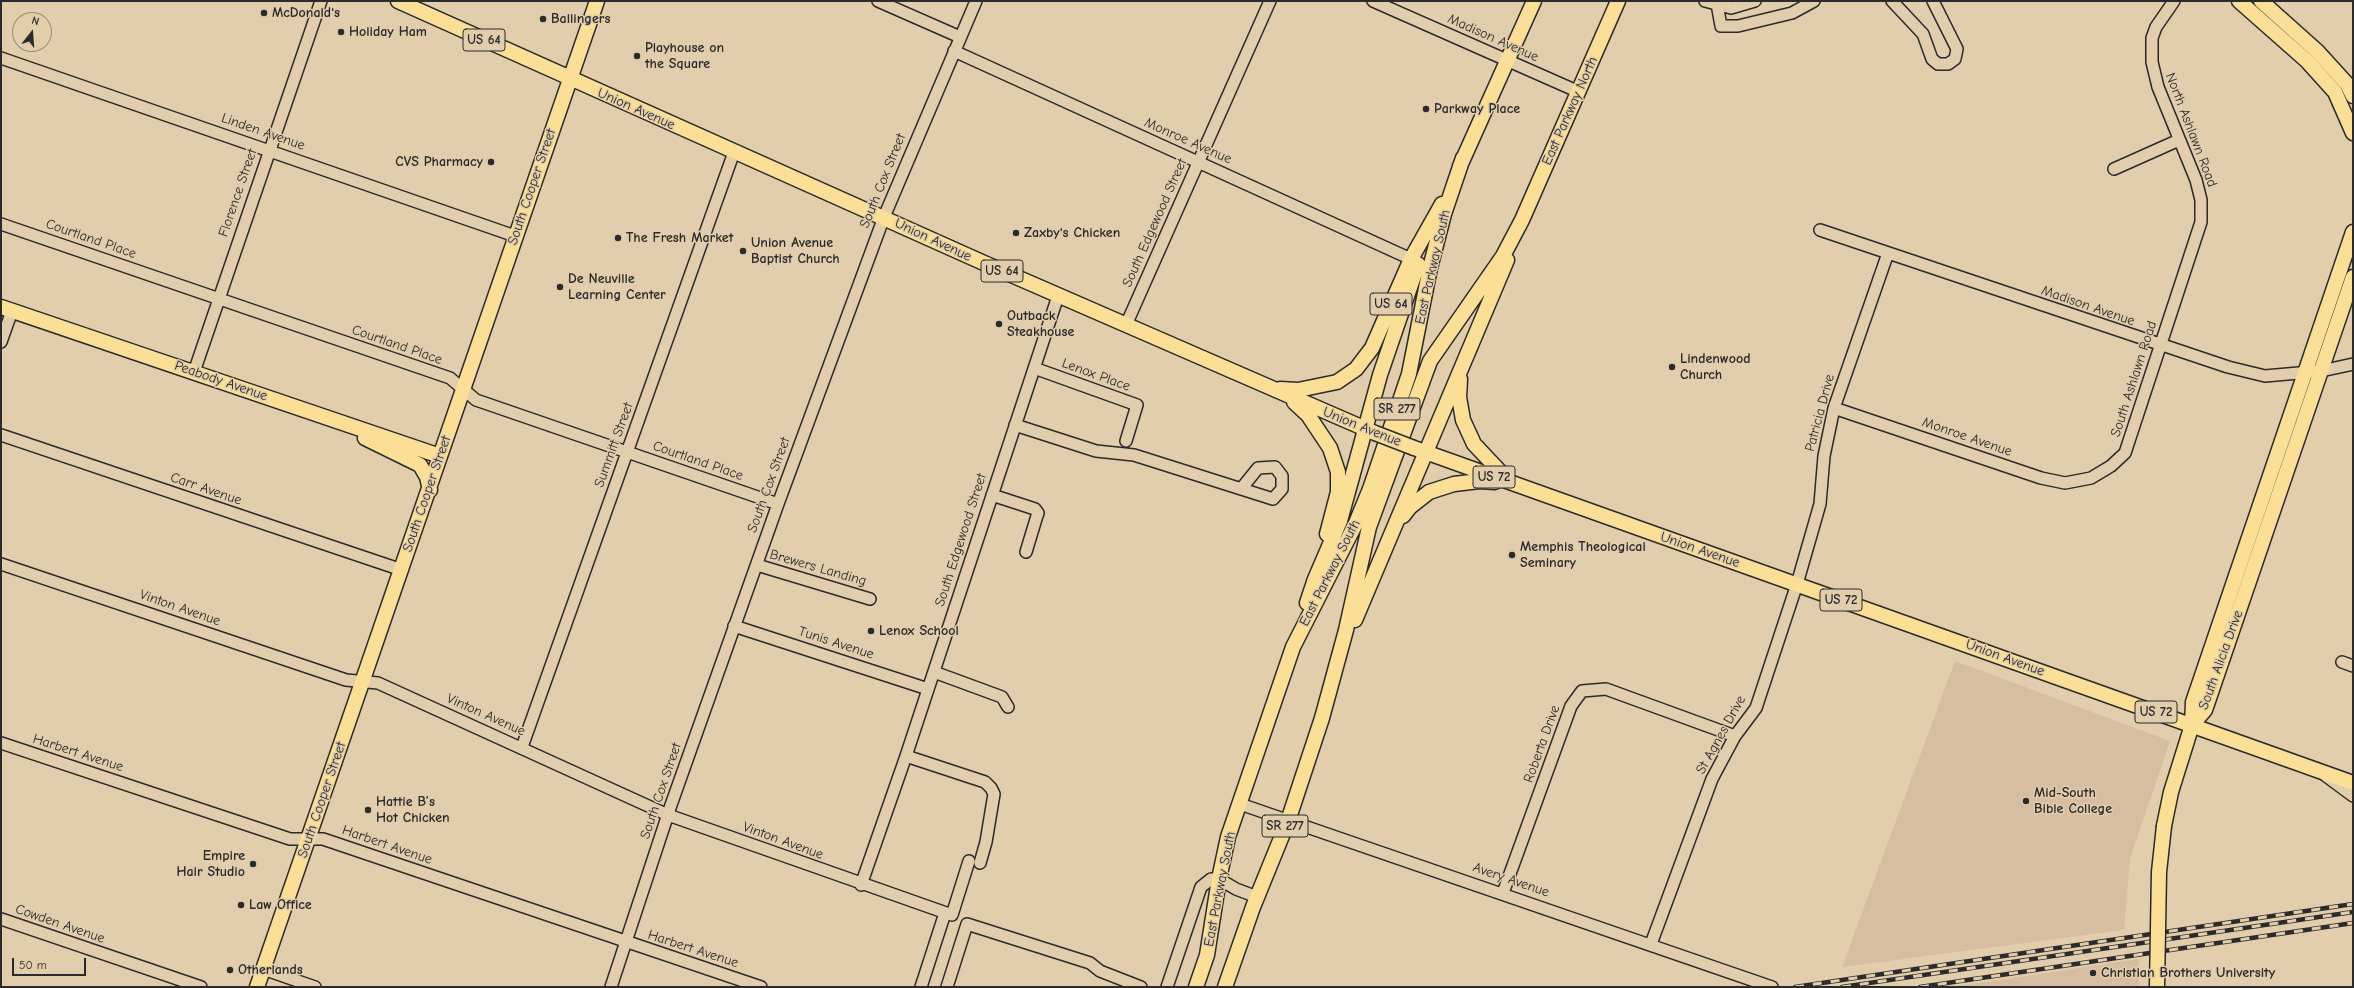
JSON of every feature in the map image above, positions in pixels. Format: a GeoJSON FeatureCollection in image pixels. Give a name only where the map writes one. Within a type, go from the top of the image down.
{"type":"FeatureCollection","features":[{"type":"Feature","properties":{"kind":"main road","name":"Union Avenue"},"geometry":{"type":"LineString","coordinates":[[398,1],[569,79],[884,217],[1058,296],[1370,431],[2353,783]]}},
{"type":"Feature","properties":{"kind":"main road","name":"South Cooper Street"},"geometry":{"type":"LineString","coordinates":[[257,987],[430,490],[440,456],[515,236],[597,1]]}},
{"type":"Feature","properties":{"kind":"main road","name":"US 64"},"geometry":{"type":"LineString","coordinates":[[1271,388],[1298,390],[1337,382],[1356,369],[1372,348],[1411,259],[1441,206],[1534,1]]}},
{"type":"Feature","properties":{"kind":"main road","name":"East Parkway North"},"geometry":{"type":"LineString","coordinates":[[1522,220],[1618,1]]}},
{"type":"Feature","properties":{"kind":"main road"},"geometry":{"type":"LineString","coordinates":[[2239,1],[2307,61],[2335,92],[2353,134]]}},
{"type":"Feature","properties":{"kind":"main road"},"geometry":{"type":"LineString","coordinates":[[2261,1],[2317,51],[2347,84],[2353,96]]}},
{"type":"Feature","properties":{"kind":"main road","name":"East Parkway South"},"geometry":{"type":"LineString","coordinates":[[1196,987],[1207,955],[1219,879],[1228,837],[1293,647],[1356,524],[1370,489],[1409,374],[1430,268],[1444,214],[1463,158]]}},
{"type":"Feature","properties":{"kind":"main road"},"geometry":{"type":"LineString","coordinates":[[1315,579],[1340,522],[1370,431],[1400,314],[1441,206]]}},
{"type":"Feature","properties":{"kind":"main road"},"geometry":{"type":"LineString","coordinates":[[1337,662],[1396,525],[1420,450],[1460,371],[1522,220]]}},
{"type":"Feature","properties":{"kind":"main road","name":"East Parkway South"},"geometry":{"type":"LineString","coordinates":[[1224,987],[1257,897],[1288,821],[1322,718],[1369,527],[1430,361],[1503,256],[1522,220]]}},
{"type":"Feature","properties":{"kind":"main road","name":"South Alicia Drive"},"geometry":{"type":"LineString","coordinates":[[2192,726],[2193,702],[2353,232]]}},
{"type":"Feature","properties":{"kind":"main road","name":"South Alicia Drive"},"geometry":{"type":"LineString","coordinates":[[2192,726],[2206,710],[2353,277]]}},
{"type":"Feature","properties":{"kind":"main road","name":"Peabody Avenue"},"geometry":{"type":"LineString","coordinates":[[7,309],[440,456]]}},
{"type":"Feature","properties":{"kind":"main road"},"geometry":{"type":"LineString","coordinates":[[1460,371],[1459,397],[1463,420],[1474,444],[1512,483]]}},
{"type":"Feature","properties":{"kind":"main road"},"geometry":{"type":"LineString","coordinates":[[1286,395],[1308,415],[1330,448],[1338,472],[1338,492],[1315,579],[1293,647]]}},
{"type":"Feature","properties":{"kind":"main road"},"geometry":{"type":"LineString","coordinates":[[352,426],[356,434],[420,465],[427,478],[430,490]]}},
{"type":"Feature","properties":{"kind":"main road"},"geometry":{"type":"LineString","coordinates":[[1396,525],[1410,507],[1429,492],[1454,484],[1479,481],[1512,483]]}},
{"type":"Feature","properties":{"kind":"main road"},"geometry":{"type":"LineString","coordinates":[[2157,987],[2159,868],[2164,826],[2171,792],[2192,726]]}},
{"type":"Feature","properties":{"kind":"street","name":"Florence Street"},"geometry":{"type":"LineString","coordinates":[[194,372],[321,1]]}},
{"type":"Feature","properties":{"kind":"street"},"geometry":{"type":"LineString","coordinates":[[878,1],[960,37]]}},
{"type":"Feature","properties":{"kind":"street","name":"South Cox Street"},"geometry":{"type":"LineString","coordinates":[[611,987],[627,943],[668,815],[734,626],[884,217],[976,1]]}},
{"type":"Feature","properties":{"kind":"street","name":"South Edgewood Street"},"geometry":{"type":"LineString","coordinates":[[1126,325],[1270,1]]}},
{"type":"Feature","properties":{"kind":"street","name":"Madison Avenue"},"geometry":{"type":"LineString","coordinates":[[1373,1],[1579,92]]}},
{"type":"Feature","properties":{"kind":"street"},"geometry":{"type":"LineString","coordinates":[[1705,1],[1731,8],[1755,1]]}},
{"type":"Feature","properties":{"kind":"street"},"geometry":{"type":"LineString","coordinates":[[1717,4],[1721,26],[1738,26],[1792,13],[1814,1]]}},
{"type":"Feature","properties":{"kind":"street"},"geometry":{"type":"LineString","coordinates":[[1892,1],[1923,34],[1932,59],[1938,64],[1948,64],[1955,59],[1958,49],[1934,1]]}},
{"type":"Feature","properties":{"kind":"street","name":"North Ashlawn Road"},"geometry":{"type":"LineString","coordinates":[[2174,1],[2156,27],[2151,50],[2153,73],[2196,180],[2201,209],[2197,235],[2177,297]]}},
{"type":"Feature","properties":{"kind":"street","name":"Monroe Avenue"},"geometry":{"type":"LineString","coordinates":[[954,51],[1411,259]]}},
{"type":"Feature","properties":{"kind":"street","name":"Linden Avenue"},"geometry":{"type":"LineString","coordinates":[[1,58],[515,236]]}},
{"type":"Feature","properties":{"kind":"street"},"geometry":{"type":"LineString","coordinates":[[2114,169],[2179,140]]}},
{"type":"Feature","properties":{"kind":"street","name":"Summitt Street"},"geometry":{"type":"LineString","coordinates":[[522,747],[734,152]]}},
{"type":"Feature","properties":{"kind":"street","name":"Courtland Place"},"geometry":{"type":"LineString","coordinates":[[1,224],[450,378],[476,400],[778,504]]}},
{"type":"Feature","properties":{"kind":"street","name":"Madison Avenue"},"geometry":{"type":"LineString","coordinates":[[1820,230],[2160,346],[2228,367],[2265,376],[2321,372],[2353,364]]}},
{"type":"Feature","properties":{"kind":"street","name":"Patricia Drive"},"geometry":{"type":"LineString","coordinates":[[1797,584],[1820,504],[1824,456],[1834,408],[1888,253]]}},
{"type":"Feature","properties":{"kind":"street","name":"South Edgewood Street"},"geometry":{"type":"LineString","coordinates":[[861,885],[906,756],[1058,296]]}},
{"type":"Feature","properties":{"kind":"street","name":"South Ashlawn Road"},"geometry":{"type":"LineString","coordinates":[[2091,478],[2111,466],[2125,453],[2177,297]]}},
{"type":"Feature","properties":{"kind":"street"},"geometry":{"type":"LineString","coordinates":[[1,342],[7,309]]}},
{"type":"Feature","properties":{"kind":"street","name":"Lenox Place"},"geometry":{"type":"LineString","coordinates":[[1034,368],[1136,405],[1126,441]]}},
{"type":"Feature","properties":{"kind":"street","name":"Monroe Avenue"},"geometry":{"type":"LineString","coordinates":[[1834,408],[2041,478],[2065,483],[2091,478]]}},
{"type":"Feature","properties":{"kind":"street"},"geometry":{"type":"LineString","coordinates":[[1015,425],[1096,451],[1134,455],[1241,489]]}},
{"type":"Feature","properties":{"kind":"street","name":"Carr Avenue"},"geometry":{"type":"LineString","coordinates":[[1,435],[402,570]]}},
{"type":"Feature","properties":{"kind":"street"},"geometry":{"type":"LineString","coordinates":[[992,495],[1035,509],[1038,513],[1026,552]]}},
{"type":"Feature","properties":{"kind":"street","name":"Vinton Avenue"},"geometry":{"type":"LineString","coordinates":[[1,564],[346,680],[378,684],[522,747],[668,815],[861,885],[949,914]]}},
{"type":"Feature","properties":{"kind":"street","name":"Brewers Landing"},"geometry":{"type":"LineString","coordinates":[[757,565],[870,599]]}},
{"type":"Feature","properties":{"kind":"street","name":"St Agnes Drive"},"geometry":{"type":"LineString","coordinates":[[1651,944],[1712,779],[1735,736],[1756,708],[1797,584]]}},
{"type":"Feature","properties":{"kind":"street","name":"Tunis Avenue"},"geometry":{"type":"LineString","coordinates":[[734,626],[928,689]]}},
{"type":"Feature","properties":{"kind":"street"},"geometry":{"type":"LineString","coordinates":[[934,672],[1002,697],[1008,707]]}},
{"type":"Feature","properties":{"kind":"street","name":"Roberta Drive"},"geometry":{"type":"LineString","coordinates":[[1503,893],[1571,706],[1582,691],[1606,689],[1735,736]]}},
{"type":"Feature","properties":{"kind":"street","name":"Harbert Avenue"},"geometry":{"type":"LineString","coordinates":[[1,743],[290,839],[323,839],[627,943],[761,987]]}},
{"type":"Feature","properties":{"kind":"street"},"geometry":{"type":"LineString","coordinates":[[906,756],[985,782],[991,788],[994,794],[986,842],[980,863]]}},
{"type":"Feature","properties":{"kind":"street"},"geometry":{"type":"LineString","coordinates":[[2320,772],[2353,778]]}},
{"type":"Feature","properties":{"kind":"street"},"geometry":{"type":"LineString","coordinates":[[2320,772],[2353,796]]}},
{"type":"Feature","properties":{"kind":"street","name":"Avery Avenue"},"geometry":{"type":"LineString","coordinates":[[1240,804],[1503,893],[1772,987]]}},
{"type":"Feature","properties":{"kind":"street"},"geometry":{"type":"LineString","coordinates":[[921,987],[968,861]]}},
{"type":"Feature","properties":{"kind":"street"},"geometry":{"type":"LineString","coordinates":[[1167,987],[1201,887],[1211,879],[1219,879],[1236,889],[1257,897]]}},
{"type":"Feature","properties":{"kind":"street","name":"Cowden Avenue"},"geometry":{"type":"LineString","coordinates":[[1,920],[201,987]]}},
{"type":"Feature","properties":{"kind":"street"},"geometry":{"type":"LineString","coordinates":[[948,987],[967,924],[1090,963],[1100,971],[1141,987]]}},
{"type":"Feature","properties":{"kind":"street"},"geometry":{"type":"LineString","coordinates":[[263,969],[316,987]]}},
{"type":"Feature","properties":{"kind":"shaded area","name":"Mid-South Bible College"},"geometry":{"type":"Polygon","coordinates":[[[1955,661],[2170,741],[2130,859],[2124,930],[1842,967],[1955,661]]]}},
{"type":"Feature","properties":{"kind":"shaded area","name":"Christian Brothers University"},"geometry":{"type":"Polygon","coordinates":[[[2139,959],[2139,987],[1953,987],[2139,959]]]}},
{"type":"Feature","properties":{"kind":"railway"},"geometry":{"type":"LineString","coordinates":[[1795,987],[2353,904]]}},
{"type":"Feature","properties":{"kind":"railway"},"geometry":{"type":"LineString","coordinates":[[1842,987],[2353,912]]}},
{"type":"Feature","properties":{"kind":"railway"},"geometry":{"type":"LineString","coordinates":[[1920,987],[2353,923]]}},
{"type":"Feature","properties":{"kind":"place","name":"McDonald's"},"geometry":{"type":"Point","coordinates":[264,13]}},
{"type":"Feature","properties":{"kind":"place","name":"Ballingers"},"geometry":{"type":"Point","coordinates":[543,19]}},
{"type":"Feature","properties":{"kind":"place","name":"Holiday Ham"},"geometry":{"type":"Point","coordinates":[341,32]}},
{"type":"Feature","properties":{"kind":"place","name":"Playhouse on the Square"},"geometry":{"type":"Point","coordinates":[637,56]}},
{"type":"Feature","properties":{"kind":"place","name":"Parkway Place"},"geometry":{"type":"Point","coordinates":[1426,109]}},
{"type":"Feature","properties":{"kind":"place","name":"CVS Pharmacy"},"geometry":{"type":"Point","coordinates":[491,162]}},
{"type":"Feature","properties":{"kind":"place","name":"Zaxby's Chicken"},"geometry":{"type":"Point","coordinates":[1016,233]}},
{"type":"Feature","properties":{"kind":"place","name":"The Fresh Market"},"geometry":{"type":"Point","coordinates":[618,238]}},
{"type":"Feature","properties":{"kind":"place","name":"Union Avenue Baptist Church"},"geometry":{"type":"Point","coordinates":[743,251]}},
{"type":"Feature","properties":{"kind":"place","name":"De Neuville Learning Center"},"geometry":{"type":"Point","coordinates":[560,287]}},
{"type":"Feature","properties":{"kind":"place","name":"Outback Steakhouse"},"geometry":{"type":"Point","coordinates":[999,324]}},
{"type":"Feature","properties":{"kind":"place","name":"Lindenwood Church"},"geometry":{"type":"Point","coordinates":[1672,367]}},
{"type":"Feature","properties":{"kind":"place","name":"Memphis Theological Seminary"},"geometry":{"type":"Point","coordinates":[1512,555]}},
{"type":"Feature","properties":{"kind":"place","name":"Lenox School"},"geometry":{"type":"Point","coordinates":[871,631]}},
{"type":"Feature","properties":{"kind":"place","name":"Mid-South Bible College"},"geometry":{"type":"Point","coordinates":[2026,801]}},
{"type":"Feature","properties":{"kind":"place","name":"Hattie B’s Hot Chicken"},"geometry":{"type":"Point","coordinates":[368,810]}},
{"type":"Feature","properties":{"kind":"place","name":"Empire Hair Studio"},"geometry":{"type":"Point","coordinates":[253,864]}},
{"type":"Feature","properties":{"kind":"place","name":"Law Office"},"geometry":{"type":"Point","coordinates":[241,905]}},
{"type":"Feature","properties":{"kind":"place","name":"Otherlands"},"geometry":{"type":"Point","coordinates":[230,970]}},
{"type":"Feature","properties":{"kind":"place","name":"Christian Brothers University"},"geometry":{"type":"Point","coordinates":[2093,973]}}]}
